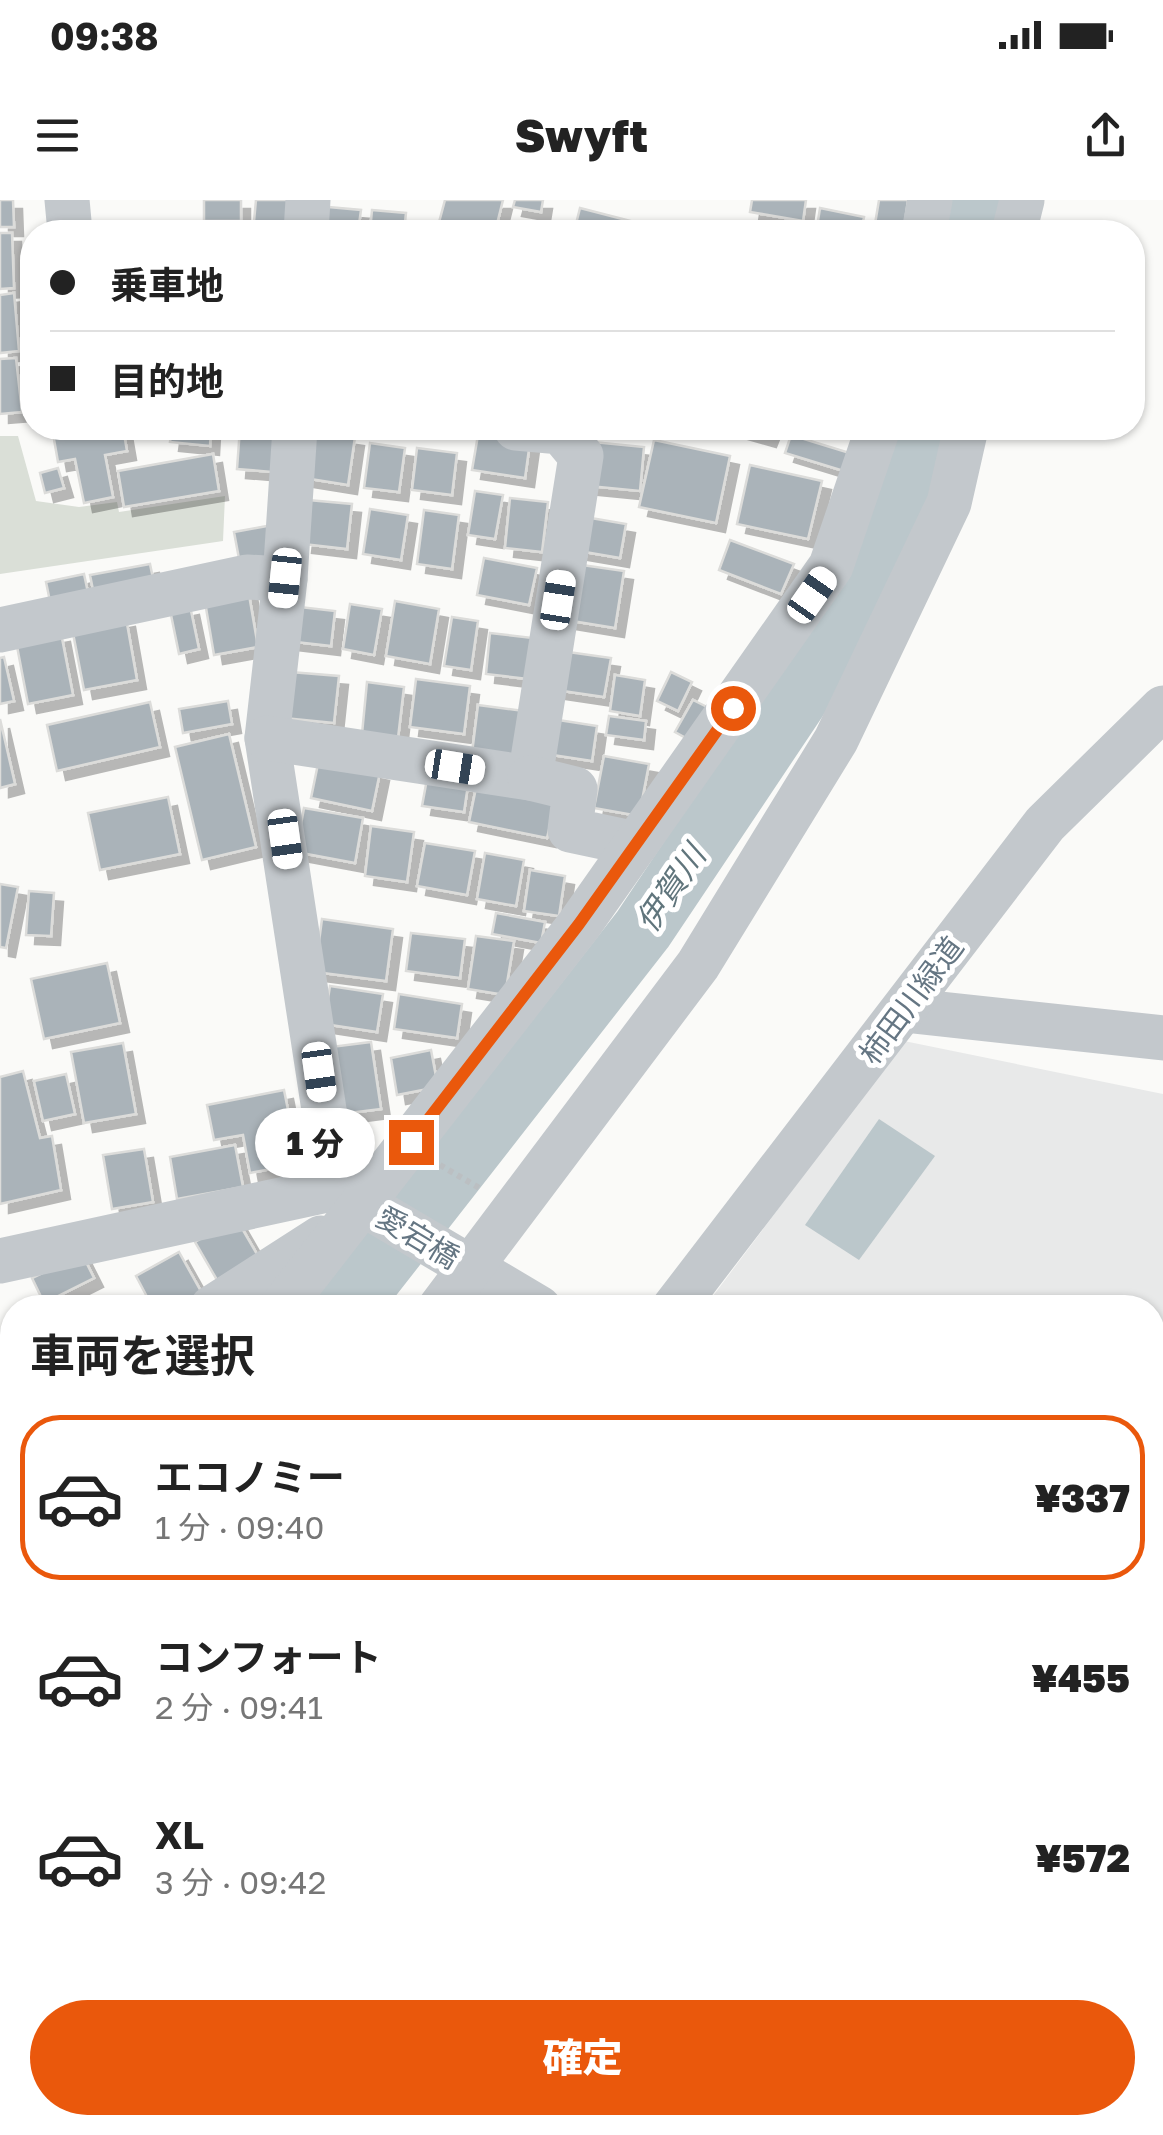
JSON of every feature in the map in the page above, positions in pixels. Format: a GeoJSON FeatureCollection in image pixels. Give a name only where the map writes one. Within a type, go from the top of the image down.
{"type":"FeatureCollection","features":[{"type":"Feature","properties":{"kind":"street"},"geometry":{"type":"LineString","coordinates":[[294,440],[285,578],[267,738],[349,1205]]}},
{"type":"Feature","properties":{"kind":"street"},"geometry":{"type":"LineString","coordinates":[[530,778],[581,456],[567,440]]}},
{"type":"Feature","properties":{"kind":"street"},"geometry":{"type":"LineString","coordinates":[[290,1295],[349,1205],[579,924],[832,566],[874,440]]}},
{"type":"Feature","properties":{"kind":"street"},"geometry":{"type":"LineString","coordinates":[[450,1295],[698,965],[836,740],[949,503],[963,440]]}},
{"type":"Feature","properties":{"kind":"street"},"geometry":{"type":"LineString","coordinates":[[0,630],[248,577],[285,578]]}},
{"type":"Feature","properties":{"kind":"street","name":"柿田川緑道"},"geometry":{"type":"LineString","coordinates":[[684,1295],[1045,824],[1163,708]]}},
{"type":"Feature","properties":{"kind":"street"},"geometry":{"type":"LineString","coordinates":[[267,738],[575,788],[570,830],[636,844]]}},
{"type":"Feature","properties":{"kind":"street"},"geometry":{"type":"LineString","coordinates":[[904,1010],[1163,1038]]}},
{"type":"Feature","properties":{"kind":"street"},"geometry":{"type":"LineString","coordinates":[[0,1260],[349,1205]]}},
{"type":"Feature","properties":{"kind":"street"},"geometry":{"type":"LineString","coordinates":[[229,1295],[349,1205]]}},
{"type":"Feature","properties":{"kind":"street","name":"愛宕橋"},"geometry":{"type":"LineString","coordinates":[[349,1205],[516,1295]]}},
{"type":"Feature","properties":{"kind":"path"},"geometry":{"type":"LineString","coordinates":[[436,1163],[486,1192],[471,1211],[500,1230]]}},
{"type":"Feature","properties":{"kind":"shaded area"},"geometry":{"type":"Polygon","coordinates":[[[0,436],[18,436],[36,501],[79,507],[117,502],[119,512],[225,496],[223,541],[0,574],[0,436]]]}},
{"type":"Feature","properties":{"kind":"shaded area"},"geometry":{"type":"Polygon","coordinates":[[[904,1041],[1163,1094],[1163,1295],[714,1295],[904,1041]]]}},
{"type":"Feature","properties":{"kind":"shaded area"},"geometry":{"type":"Polygon","coordinates":[[[879,1119],[935,1156],[859,1260],[805,1225],[879,1119]]]}},
{"type":"Feature","properties":{"kind":"building"},"geometry":{"type":"Polygon","coordinates":[[[0,200],[13,200],[14,227],[0,227],[0,200]]]}},
{"type":"Feature","properties":{"kind":"building"},"geometry":{"type":"Polygon","coordinates":[[[204,200],[241,200],[241,220],[204,220],[204,200]]]}},
{"type":"Feature","properties":{"kind":"building"},"geometry":{"type":"Polygon","coordinates":[[[256,200],[294,200],[293,220],[254,220],[256,200]]]}},
{"type":"Feature","properties":{"kind":"building"},"geometry":{"type":"Polygon","coordinates":[[[445,200],[503,200],[498,220],[440,220],[445,200]]]}},
{"type":"Feature","properties":{"kind":"building"},"geometry":{"type":"Polygon","coordinates":[[[515,200],[543,200],[541,212],[513,207],[515,200]]]}},
{"type":"Feature","properties":{"kind":"building"},"geometry":{"type":"Polygon","coordinates":[[[752,200],[806,200],[803,220],[750,212],[752,200]]]}},
{"type":"Feature","properties":{"kind":"building"},"geometry":{"type":"Polygon","coordinates":[[[879,200],[908,200],[905,220],[876,220],[879,200]]]}},
{"type":"Feature","properties":{"kind":"building"},"geometry":{"type":"Polygon","coordinates":[[[317,206],[361,210],[360,220],[316,220],[317,206]]]}},
{"type":"Feature","properties":{"kind":"building"},"geometry":{"type":"Polygon","coordinates":[[[580,208],[626,220],[577,220],[580,208]]]}},
{"type":"Feature","properties":{"kind":"building"},"geometry":{"type":"Polygon","coordinates":[[[820,208],[864,217],[863,220],[818,220],[820,208]]]}},
{"type":"Feature","properties":{"kind":"building"},"geometry":{"type":"Polygon","coordinates":[[[372,210],[406,213],[405,220],[371,220],[372,210]]]}},
{"type":"Feature","properties":{"kind":"building"},"geometry":{"type":"Polygon","coordinates":[[[0,233],[12,233],[14,288],[0,289],[0,233]]]}},
{"type":"Feature","properties":{"kind":"building"},"geometry":{"type":"Polygon","coordinates":[[[14,293],[19,351],[0,353],[0,295],[14,293]]]}},
{"type":"Feature","properties":{"kind":"building"},"geometry":{"type":"Polygon","coordinates":[[[16,358],[20,412],[0,414],[0,359],[16,358]]]}},
{"type":"Feature","properties":{"kind":"building"},"geometry":{"type":"Polygon","coordinates":[[[54,440],[125,440],[127,451],[105,455],[113,497],[84,503],[75,459],[58,462],[54,440]]]}},
{"type":"Feature","properties":{"kind":"building"},"geometry":{"type":"Polygon","coordinates":[[[170,440],[210,440],[210,446],[170,440]]]}},
{"type":"Feature","properties":{"kind":"building"},"geometry":{"type":"Polygon","coordinates":[[[239,440],[274,440],[272,472],[237,469],[239,440]]]}},
{"type":"Feature","properties":{"kind":"building"},"geometry":{"type":"Polygon","coordinates":[[[304,440],[355,440],[348,485],[298,477],[304,440]]]}},
{"type":"Feature","properties":{"kind":"building"},"geometry":{"type":"Polygon","coordinates":[[[477,440],[530,442],[525,478],[472,470],[477,440]]]}},
{"type":"Feature","properties":{"kind":"building"},"geometry":{"type":"Polygon","coordinates":[[[654,440],[730,456],[716,523],[639,507],[654,440]]]}},
{"type":"Feature","properties":{"kind":"building"},"geometry":{"type":"Polygon","coordinates":[[[789,440],[807,440],[853,454],[847,472],[785,453],[789,440]]]}},
{"type":"Feature","properties":{"kind":"building"},"geometry":{"type":"Polygon","coordinates":[[[593,442],[644,447],[640,491],[589,486],[593,442]]]}},
{"type":"Feature","properties":{"kind":"building"},"geometry":{"type":"Polygon","coordinates":[[[370,443],[405,448],[399,492],[364,488],[370,443]]]}},
{"type":"Feature","properties":{"kind":"building"},"geometry":{"type":"Polygon","coordinates":[[[417,448],[457,453],[452,495],[412,490],[417,448]]]}},
{"type":"Feature","properties":{"kind":"building"},"geometry":{"type":"Polygon","coordinates":[[[213,454],[219,491],[124,507],[118,471],[213,454]]]}},
{"type":"Feature","properties":{"kind":"building"},"geometry":{"type":"Polygon","coordinates":[[[750,465],[822,481],[808,539],[737,524],[750,465]]]}},
{"type":"Feature","properties":{"kind":"building"},"geometry":{"type":"Polygon","coordinates":[[[58,468],[64,488],[45,493],[40,473],[58,468]]]}},
{"type":"Feature","properties":{"kind":"building"},"geometry":{"type":"Polygon","coordinates":[[[475,491],[503,495],[495,539],[468,535],[475,491]]]}},
{"type":"Feature","properties":{"kind":"building"},"geometry":{"type":"Polygon","coordinates":[[[510,498],[548,502],[542,552],[505,548],[510,498]]]}},
{"type":"Feature","properties":{"kind":"building"},"geometry":{"type":"Polygon","coordinates":[[[308,500],[352,504],[347,549],[303,544],[308,500]]]}},
{"type":"Feature","properties":{"kind":"building"},"geometry":{"type":"Polygon","coordinates":[[[370,509],[408,515],[401,560],[363,554],[370,509]]]}},
{"type":"Feature","properties":{"kind":"building"},"geometry":{"type":"Polygon","coordinates":[[[424,510],[459,515],[452,569],[417,564],[424,510]]]}},
{"type":"Feature","properties":{"kind":"building"},"geometry":{"type":"Polygon","coordinates":[[[585,517],[626,524],[620,558],[579,551],[585,517]]]}},
{"type":"Feature","properties":{"kind":"building"},"geometry":{"type":"Polygon","coordinates":[[[267,526],[273,558],[240,564],[234,532],[267,526]]]}},
{"type":"Feature","properties":{"kind":"building"},"geometry":{"type":"Polygon","coordinates":[[[730,540],[794,564],[781,594],[719,570],[730,540]]]}},
{"type":"Feature","properties":{"kind":"building"},"geometry":{"type":"Polygon","coordinates":[[[484,558],[537,568],[529,605],[477,595],[484,558]]]}},
{"type":"Feature","properties":{"kind":"building"},"geometry":{"type":"Polygon","coordinates":[[[150,564],[155,588],[95,600],[90,575],[150,564]]]}},
{"type":"Feature","properties":{"kind":"building"},"geometry":{"type":"Polygon","coordinates":[[[575,564],[624,571],[615,628],[566,620],[575,564]]]}},
{"type":"Feature","properties":{"kind":"building"},"geometry":{"type":"Polygon","coordinates":[[[84,574],[90,602],[52,611],[46,582],[84,574]]]}},
{"type":"Feature","properties":{"kind":"building"},"geometry":{"type":"Polygon","coordinates":[[[248,589],[258,647],[214,655],[204,596],[248,589]]]}},
{"type":"Feature","properties":{"kind":"building"},"geometry":{"type":"Polygon","coordinates":[[[395,601],[439,609],[430,664],[386,656],[395,601]]]}},
{"type":"Feature","properties":{"kind":"building"},"geometry":{"type":"Polygon","coordinates":[[[350,604],[382,609],[374,655],[343,649],[350,604]]]}},
{"type":"Feature","properties":{"kind":"building"},"geometry":{"type":"Polygon","coordinates":[[[190,606],[199,649],[179,654],[170,610],[190,606]]]}},
{"type":"Feature","properties":{"kind":"building"},"geometry":{"type":"Polygon","coordinates":[[[291,606],[335,611],[331,646],[287,641],[291,606]]]}},
{"type":"Feature","properties":{"kind":"building"},"geometry":{"type":"Polygon","coordinates":[[[452,617],[478,621],[471,670],[444,666],[452,617]]]}},
{"type":"Feature","properties":{"kind":"building"},"geometry":{"type":"Polygon","coordinates":[[[126,618],[137,680],[84,690],[72,628],[126,618]]]}},
{"type":"Feature","properties":{"kind":"building"},"geometry":{"type":"Polygon","coordinates":[[[61,633],[73,695],[28,704],[16,641],[61,633]]]}},
{"type":"Feature","properties":{"kind":"building"},"geometry":{"type":"Polygon","coordinates":[[[490,633],[533,638],[528,679],[486,674],[490,633]]]}},
{"type":"Feature","properties":{"kind":"building"},"geometry":{"type":"Polygon","coordinates":[[[561,651],[611,658],[604,697],[556,690],[561,651]]]}},
{"type":"Feature","properties":{"kind":"building"},"geometry":{"type":"Polygon","coordinates":[[[4,657],[14,701],[0,704],[0,658],[4,657]]]}},
{"type":"Feature","properties":{"kind":"building"},"geometry":{"type":"Polygon","coordinates":[[[290,672],[339,676],[334,723],[284,718],[290,672]]]}},
{"type":"Feature","properties":{"kind":"building"},"geometry":{"type":"Polygon","coordinates":[[[671,672],[692,682],[678,711],[657,701],[671,672]]]}},
{"type":"Feature","properties":{"kind":"building"},"geometry":{"type":"Polygon","coordinates":[[[615,675],[645,680],[640,716],[610,711],[615,675]]]}},
{"type":"Feature","properties":{"kind":"building"},"geometry":{"type":"Polygon","coordinates":[[[416,679],[470,686],[464,734],[410,727],[416,679]]]}},
{"type":"Feature","properties":{"kind":"building"},"geometry":{"type":"Polygon","coordinates":[[[367,682],[404,687],[398,738],[362,734],[367,682]]]}},
{"type":"Feature","properties":{"kind":"building"},"geometry":{"type":"Polygon","coordinates":[[[693,700],[715,711],[697,744],[675,732],[693,700]]]}},
{"type":"Feature","properties":{"kind":"building"},"geometry":{"type":"Polygon","coordinates":[[[228,701],[232,724],[183,733],[179,709],[228,701]]]}},
{"type":"Feature","properties":{"kind":"building"},"geometry":{"type":"Polygon","coordinates":[[[150,702],[160,747],[57,771],[47,725],[150,702]]]}},
{"type":"Feature","properties":{"kind":"building"},"geometry":{"type":"Polygon","coordinates":[[[478,705],[524,711],[518,759],[472,753],[478,705]]]}},
{"type":"Feature","properties":{"kind":"building"},"geometry":{"type":"Polygon","coordinates":[[[609,716],[646,721],[644,740],[606,735],[609,716]]]}},
{"type":"Feature","properties":{"kind":"building"},"geometry":{"type":"Polygon","coordinates":[[[0,719],[15,784],[0,788],[0,719]]]}},
{"type":"Feature","properties":{"kind":"building"},"geometry":{"type":"Polygon","coordinates":[[[552,719],[597,726],[592,761],[546,754],[552,719]]]}},
{"type":"Feature","properties":{"kind":"building"},"geometry":{"type":"Polygon","coordinates":[[[229,734],[256,847],[202,860],[175,747],[229,734]]]}},
{"type":"Feature","properties":{"kind":"building"},"geometry":{"type":"Polygon","coordinates":[[[604,756],[649,764],[639,816],[594,808],[604,756]]]}},
{"type":"Feature","properties":{"kind":"building"},"geometry":{"type":"Polygon","coordinates":[[[319,759],[380,772],[372,811],[311,798],[319,759]]]}},
{"type":"Feature","properties":{"kind":"building"},"geometry":{"type":"Polygon","coordinates":[[[427,779],[468,785],[464,812],[422,806],[427,779]]]}},
{"type":"Feature","properties":{"kind":"building"},"geometry":{"type":"Polygon","coordinates":[[[476,788],[555,804],[547,838],[469,822],[476,788]]]}},
{"type":"Feature","properties":{"kind":"building"},"geometry":{"type":"Polygon","coordinates":[[[168,797],[180,854],[100,870],[88,813],[168,797]]]}},
{"type":"Feature","properties":{"kind":"building"},"geometry":{"type":"Polygon","coordinates":[[[304,808],[363,818],[355,863],[296,852],[304,808]]]}},
{"type":"Feature","properties":{"kind":"building"},"geometry":{"type":"Polygon","coordinates":[[[371,826],[414,832],[407,882],[365,876],[371,826]]]}},
{"type":"Feature","properties":{"kind":"building"},"geometry":{"type":"Polygon","coordinates":[[[425,843],[475,851],[467,895],[417,886],[425,843]]]}},
{"type":"Feature","properties":{"kind":"building"},"geometry":{"type":"Polygon","coordinates":[[[485,853],[524,860],[516,906],[477,899],[485,853]]]}},
{"type":"Feature","properties":{"kind":"building"},"geometry":{"type":"Polygon","coordinates":[[[530,870],[565,876],[559,916],[524,911],[530,870]]]}},
{"type":"Feature","properties":{"kind":"building"},"geometry":{"type":"Polygon","coordinates":[[[0,884],[18,887],[6,948],[0,947],[0,884]]]}},
{"type":"Feature","properties":{"kind":"building"},"geometry":{"type":"Polygon","coordinates":[[[29,891],[54,893],[51,936],[26,935],[29,891]]]}},
{"type":"Feature","properties":{"kind":"building"},"geometry":{"type":"Polygon","coordinates":[[[496,913],[545,922],[541,943],[492,934],[496,913]]]}},
{"type":"Feature","properties":{"kind":"building"},"geometry":{"type":"Polygon","coordinates":[[[322,919],[393,929],[386,981],[315,972],[322,919]]]}},
{"type":"Feature","properties":{"kind":"building"},"geometry":{"type":"Polygon","coordinates":[[[411,933],[465,939],[460,978],[406,971],[411,933]]]}},
{"type":"Feature","properties":{"kind":"building"},"geometry":{"type":"Polygon","coordinates":[[[476,936],[514,941],[505,995],[468,989],[476,936]]]}},
{"type":"Feature","properties":{"kind":"building"},"geometry":{"type":"Polygon","coordinates":[[[107,963],[120,1023],[44,1039],[31,979],[107,963]]]}},
{"type":"Feature","properties":{"kind":"building"},"geometry":{"type":"Polygon","coordinates":[[[330,986],[383,994],[377,1032],[324,1024],[330,986]]]}},
{"type":"Feature","properties":{"kind":"building"},"geometry":{"type":"Polygon","coordinates":[[[399,994],[462,1004],[457,1038],[394,1029],[399,994]]]}},
{"type":"Feature","properties":{"kind":"building"},"geometry":{"type":"Polygon","coordinates":[[[371,1042],[381,1109],[341,1114],[331,1047],[371,1042]]]}},
{"type":"Feature","properties":{"kind":"building"},"geometry":{"type":"Polygon","coordinates":[[[123,1043],[136,1114],[84,1123],[71,1052],[123,1043]]]}},
{"type":"Feature","properties":{"kind":"building"},"geometry":{"type":"Polygon","coordinates":[[[431,1050],[438,1087],[397,1095],[391,1058],[431,1050]]]}},
{"type":"Feature","properties":{"kind":"building"},"geometry":{"type":"Polygon","coordinates":[[[23,1071],[40,1138],[52,1136],[61,1190],[0,1204],[0,1077],[23,1071]]]}},
{"type":"Feature","properties":{"kind":"building"},"geometry":{"type":"Polygon","coordinates":[[[66,1074],[75,1114],[43,1121],[34,1081],[66,1074]]]}},
{"type":"Feature","properties":{"kind":"building"},"geometry":{"type":"Polygon","coordinates":[[[284,1090],[291,1125],[277,1129],[286,1166],[250,1173],[243,1135],[214,1140],[207,1105],[284,1090]]]}},
{"type":"Feature","properties":{"kind":"building"},"geometry":{"type":"Polygon","coordinates":[[[235,1145],[243,1187],[177,1199],[170,1157],[235,1145]]]}},
{"type":"Feature","properties":{"kind":"building"},"geometry":{"type":"Polygon","coordinates":[[[144,1149],[153,1202],[112,1209],[103,1155],[144,1149]]]}},
{"type":"Feature","properties":{"kind":"building"},"geometry":{"type":"Polygon","coordinates":[[[236,1218],[258,1256],[217,1280],[195,1242],[236,1218]]]}},
{"type":"Feature","properties":{"kind":"building"},"geometry":{"type":"Polygon","coordinates":[[[179,1252],[203,1295],[146,1295],[136,1276],[179,1252]]]}},
{"type":"Feature","properties":{"kind":"building"},"geometry":{"type":"Polygon","coordinates":[[[82,1254],[94,1278],[60,1295],[40,1295],[32,1278],[82,1254]]]}},
{"type":"Feature","properties":{"kind":"waterway","name":"伊賀川"},"geometry":{"type":"LineString","coordinates":[[971,220],[975,200]]}},
{"type":"Feature","properties":{"kind":"waterway","name":"伊賀川"},"geometry":{"type":"LineString","coordinates":[[357,1295],[643,929],[827,654],[900,513],[921,440]]}},
{"type":"Feature","properties":{"kind":"route"},"geometry":{"type":"LineString","coordinates":[[411,1142],[579,924],[733,708]]}}]}
